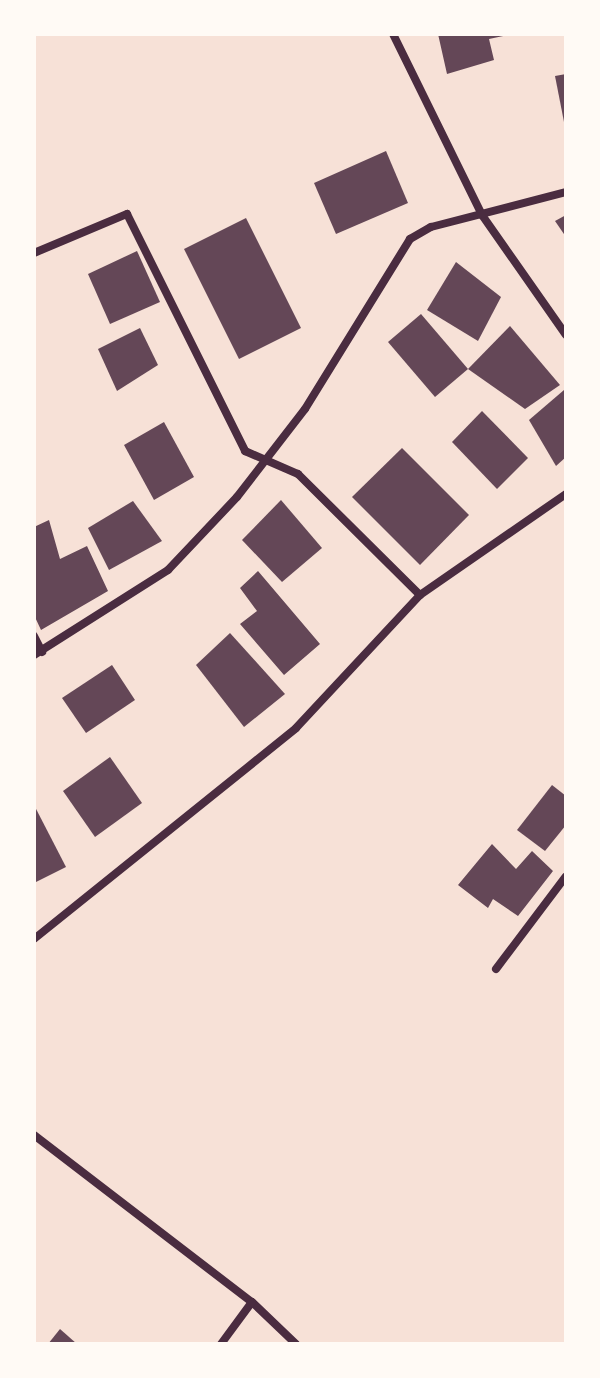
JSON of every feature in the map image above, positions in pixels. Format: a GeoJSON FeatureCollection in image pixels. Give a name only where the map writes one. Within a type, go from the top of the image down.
{"type":"FeatureCollection","features":[{"type":"Feature","properties":{"kind":"street"},"geometry":{"type":"LineString","coordinates":[[393,34],[482,215],[566,335]]}},
{"type":"Feature","properties":{"kind":"street"},"geometry":{"type":"LineString","coordinates":[[34,636],[38,653],[168,570],[267,458],[325,378],[410,239],[431,227],[566,192]]}},
{"type":"Feature","properties":{"kind":"street"},"geometry":{"type":"LineString","coordinates":[[34,253],[127,214],[240,444],[248,453],[267,458],[303,478],[420,595]]}},
{"type":"Feature","properties":{"kind":"street"},"geometry":{"type":"LineString","coordinates":[[34,939],[296,728],[420,595],[566,494]]}},
{"type":"Feature","properties":{"kind":"street"},"geometry":{"type":"LineString","coordinates":[[496,969],[566,876]]}},
{"type":"Feature","properties":{"kind":"street"},"geometry":{"type":"LineString","coordinates":[[34,1135],[252,1302],[296,1344]]}},
{"type":"Feature","properties":{"kind":"street"},"geometry":{"type":"LineString","coordinates":[[221,1344],[252,1302]]}},
{"type":"Feature","properties":{"kind":"building"},"geometry":{"type":"Polygon","coordinates":[[[438,34],[508,35],[489,39],[494,60],[447,74],[438,34]]]}},
{"type":"Feature","properties":{"kind":"building"},"geometry":{"type":"Polygon","coordinates":[[[566,74],[566,127],[565,127],[555,76],[566,74]]]}},
{"type":"Feature","properties":{"kind":"building"},"geometry":{"type":"Polygon","coordinates":[[[386,151],[408,203],[336,234],[314,183],[386,151]]]}},
{"type":"Feature","properties":{"kind":"building"},"geometry":{"type":"Polygon","coordinates":[[[566,215],[566,237],[555,221],[566,215]]]}},
{"type":"Feature","properties":{"kind":"building"},"geometry":{"type":"Polygon","coordinates":[[[246,218],[301,328],[239,359],[184,249],[246,218]]]}},
{"type":"Feature","properties":{"kind":"building"},"geometry":{"type":"Polygon","coordinates":[[[137,251],[160,302],[110,324],[88,274],[137,251]]]}},
{"type":"Feature","properties":{"kind":"building"},"geometry":{"type":"Polygon","coordinates":[[[456,262],[501,297],[478,341],[427,310],[456,262]]]}},
{"type":"Feature","properties":{"kind":"building"},"geometry":{"type":"Polygon","coordinates":[[[421,314],[468,369],[435,397],[388,342],[421,314]]]}},
{"type":"Feature","properties":{"kind":"building"},"geometry":{"type":"Polygon","coordinates":[[[510,326],[560,385],[525,409],[468,369],[510,326]]]}},
{"type":"Feature","properties":{"kind":"building"},"geometry":{"type":"Polygon","coordinates":[[[140,328],[158,365],[117,391],[98,349],[140,328]]]}},
{"type":"Feature","properties":{"kind":"building"},"geometry":{"type":"Polygon","coordinates":[[[564,390],[566,457],[556,466],[529,420],[564,390]]]}},
{"type":"Feature","properties":{"kind":"building"},"geometry":{"type":"Polygon","coordinates":[[[482,411],[528,458],[497,489],[452,442],[482,411]]]}},
{"type":"Feature","properties":{"kind":"building"},"geometry":{"type":"Polygon","coordinates":[[[164,422],[194,477],[154,500],[124,445],[164,422]]]}},
{"type":"Feature","properties":{"kind":"building"},"geometry":{"type":"Polygon","coordinates":[[[402,448],[469,515],[420,565],[352,497],[402,448]]]}},
{"type":"Feature","properties":{"kind":"building"},"geometry":{"type":"Polygon","coordinates":[[[281,500],[322,548],[282,582],[242,540],[281,500]]]}},
{"type":"Feature","properties":{"kind":"building"},"geometry":{"type":"Polygon","coordinates":[[[133,501],[162,541],[109,570],[88,528],[133,501]]]}},
{"type":"Feature","properties":{"kind":"building"},"geometry":{"type":"Polygon","coordinates":[[[49,520],[60,559],[87,546],[108,591],[41,630],[34,615],[34,527],[49,520]]]}},
{"type":"Feature","properties":{"kind":"building"},"geometry":{"type":"Polygon","coordinates":[[[258,571],[320,644],[284,675],[240,624],[257,611],[240,588],[258,571]]]}},
{"type":"Feature","properties":{"kind":"building"},"geometry":{"type":"Polygon","coordinates":[[[230,633],[285,694],[244,727],[196,665],[230,633]]]}},
{"type":"Feature","properties":{"kind":"building"},"geometry":{"type":"Polygon","coordinates":[[[112,665],[135,700],[86,733],[62,698],[112,665]]]}},
{"type":"Feature","properties":{"kind":"building"},"geometry":{"type":"Polygon","coordinates":[[[110,757],[142,803],[95,837],[63,791],[110,757]]]}},
{"type":"Feature","properties":{"kind":"building"},"geometry":{"type":"Polygon","coordinates":[[[552,785],[566,796],[566,825],[545,851],[517,830],[552,785]]]}},
{"type":"Feature","properties":{"kind":"building"},"geometry":{"type":"Polygon","coordinates":[[[34,805],[66,867],[34,883],[34,805]]]}},
{"type":"Feature","properties":{"kind":"building"},"geometry":{"type":"Polygon","coordinates":[[[492,844],[516,869],[532,851],[553,871],[518,916],[493,899],[488,908],[458,885],[492,844]]]}},
{"type":"Feature","properties":{"kind":"building"},"geometry":{"type":"Polygon","coordinates":[[[60,1329],[77,1344],[48,1344],[60,1329]]]}}]}
